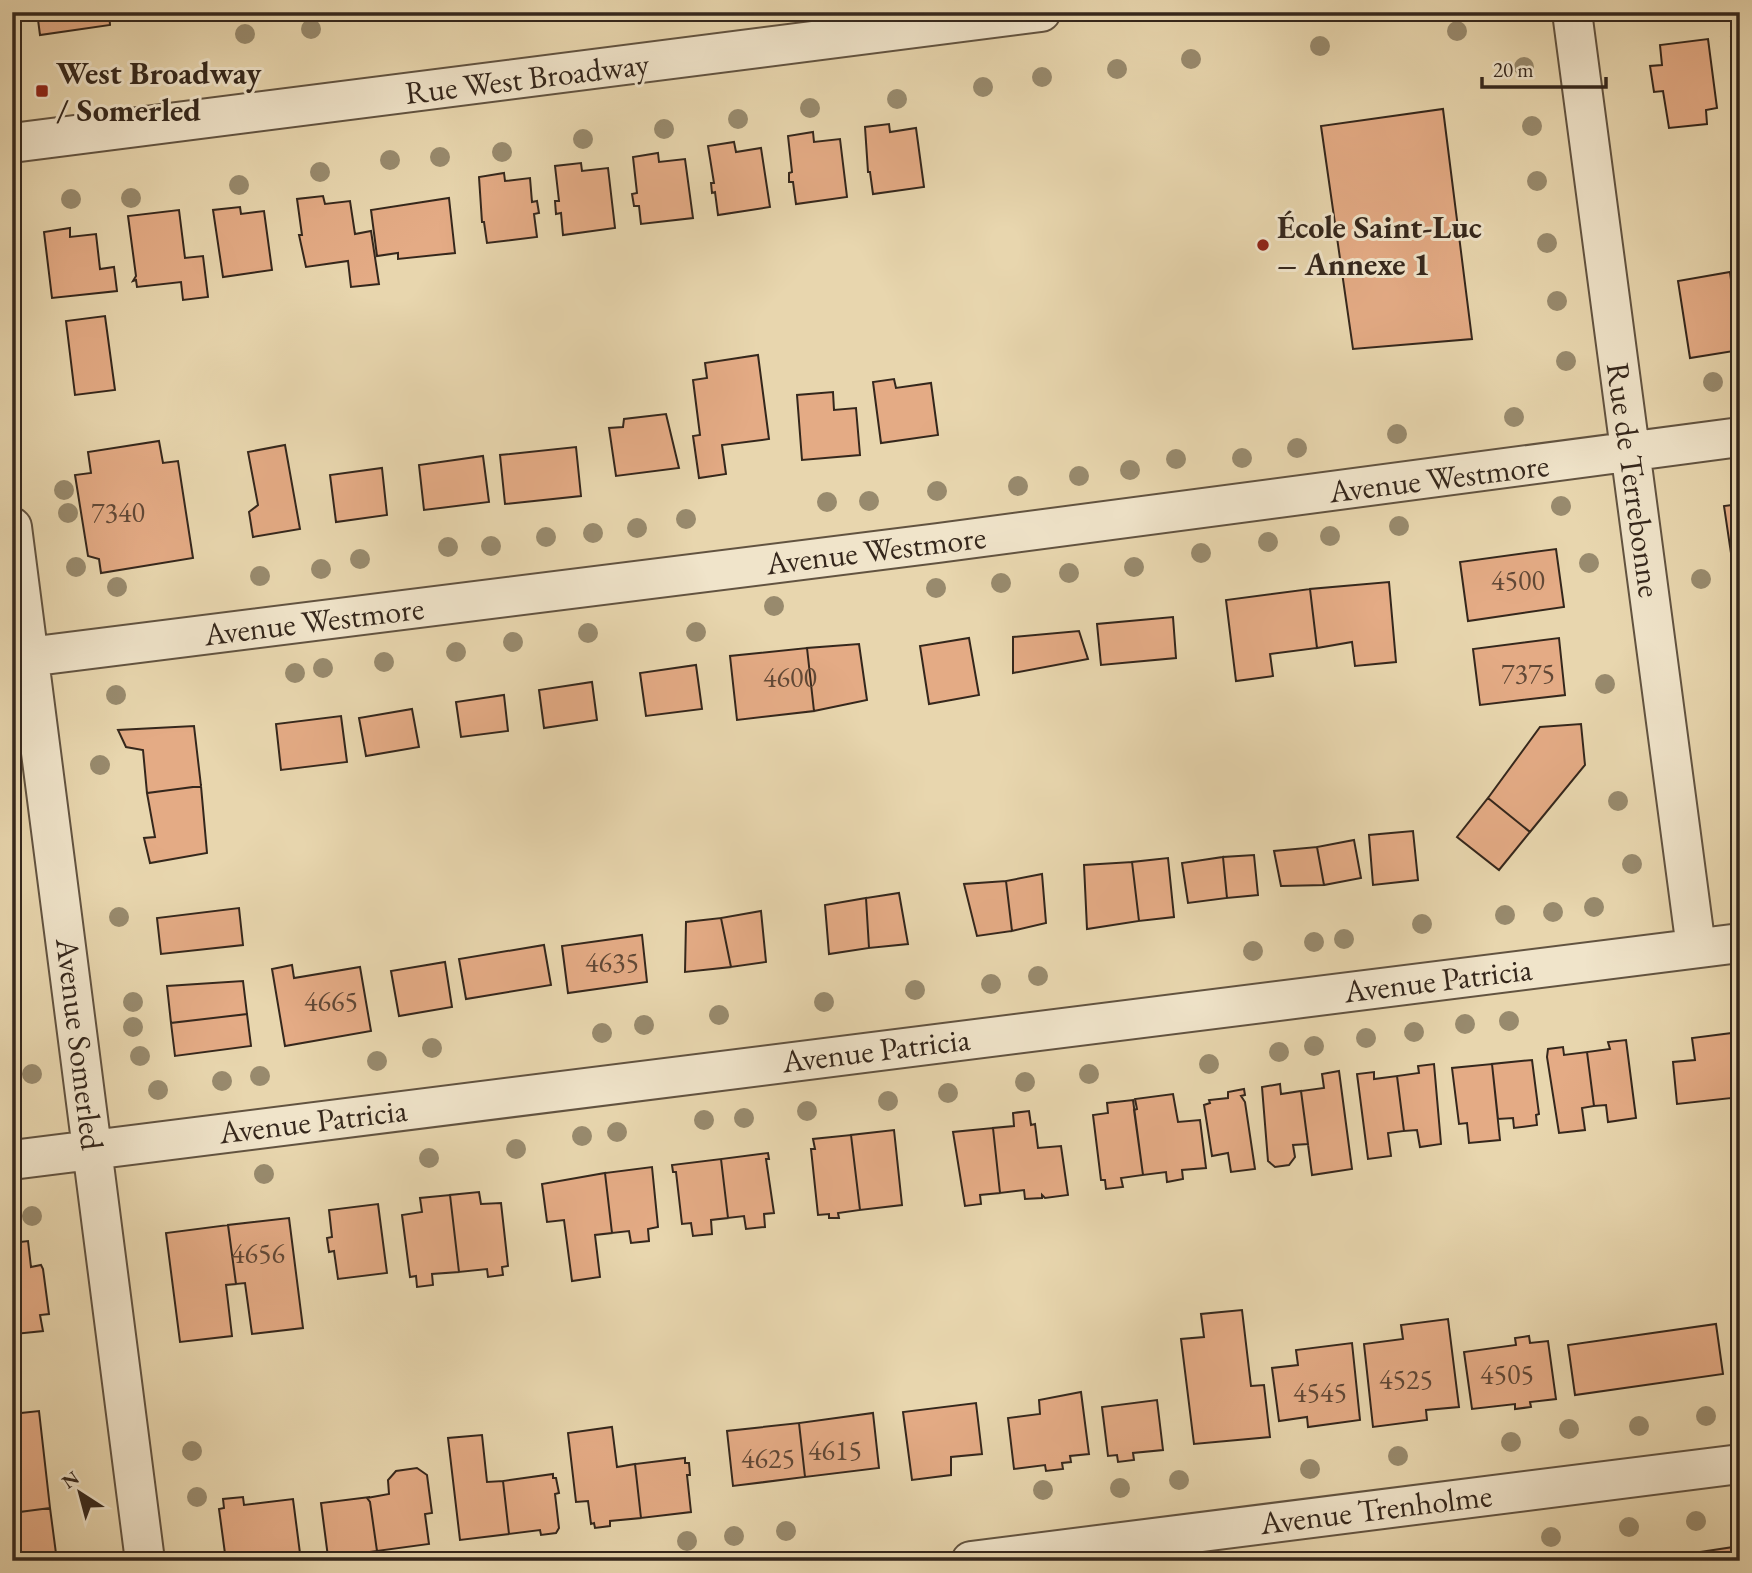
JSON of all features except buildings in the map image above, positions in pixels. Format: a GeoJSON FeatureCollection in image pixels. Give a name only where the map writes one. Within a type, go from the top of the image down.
{"type":"FeatureCollection","features":[{"type":"Feature","properties":{"kind":"street","name":"Rue West Broadway"},"geometry":{"type":"LineString","coordinates":[[12,143],[1041,12]]}},
{"type":"Feature","properties":{"kind":"street","name":"Rue de Terrebonne"},"geometry":{"type":"LineString","coordinates":[[1572,12],[1696,948]]}},
{"type":"Feature","properties":{"kind":"street","name":"Avenue Westmore"},"geometry":{"type":"LineString","coordinates":[[21,658],[964,539],[1740,437]]}},
{"type":"Feature","properties":{"kind":"street","name":"Avenue Somerled"},"geometry":{"type":"LineString","coordinates":[[12,527],[21,658],[93,1148],[145,1561]]}},
{"type":"Feature","properties":{"kind":"street","name":"Avenue Patricia"},"geometry":{"type":"LineString","coordinates":[[12,1160],[1740,943]]}},
{"type":"Feature","properties":{"kind":"street","name":"Avenue Trenholme"},"geometry":{"type":"LineString","coordinates":[[971,1561],[1045,1556],[1740,1464]]}},
{"type":"Feature","properties":{"kind":"place","name":"West Broadway / Somerled"},"geometry":{"type":"Point","coordinates":[42,91]}},
{"type":"Feature","properties":{"kind":"place","name":"École Saint-Luc – Annexe 1"},"geometry":{"type":"Point","coordinates":[1263,245]}}]}
